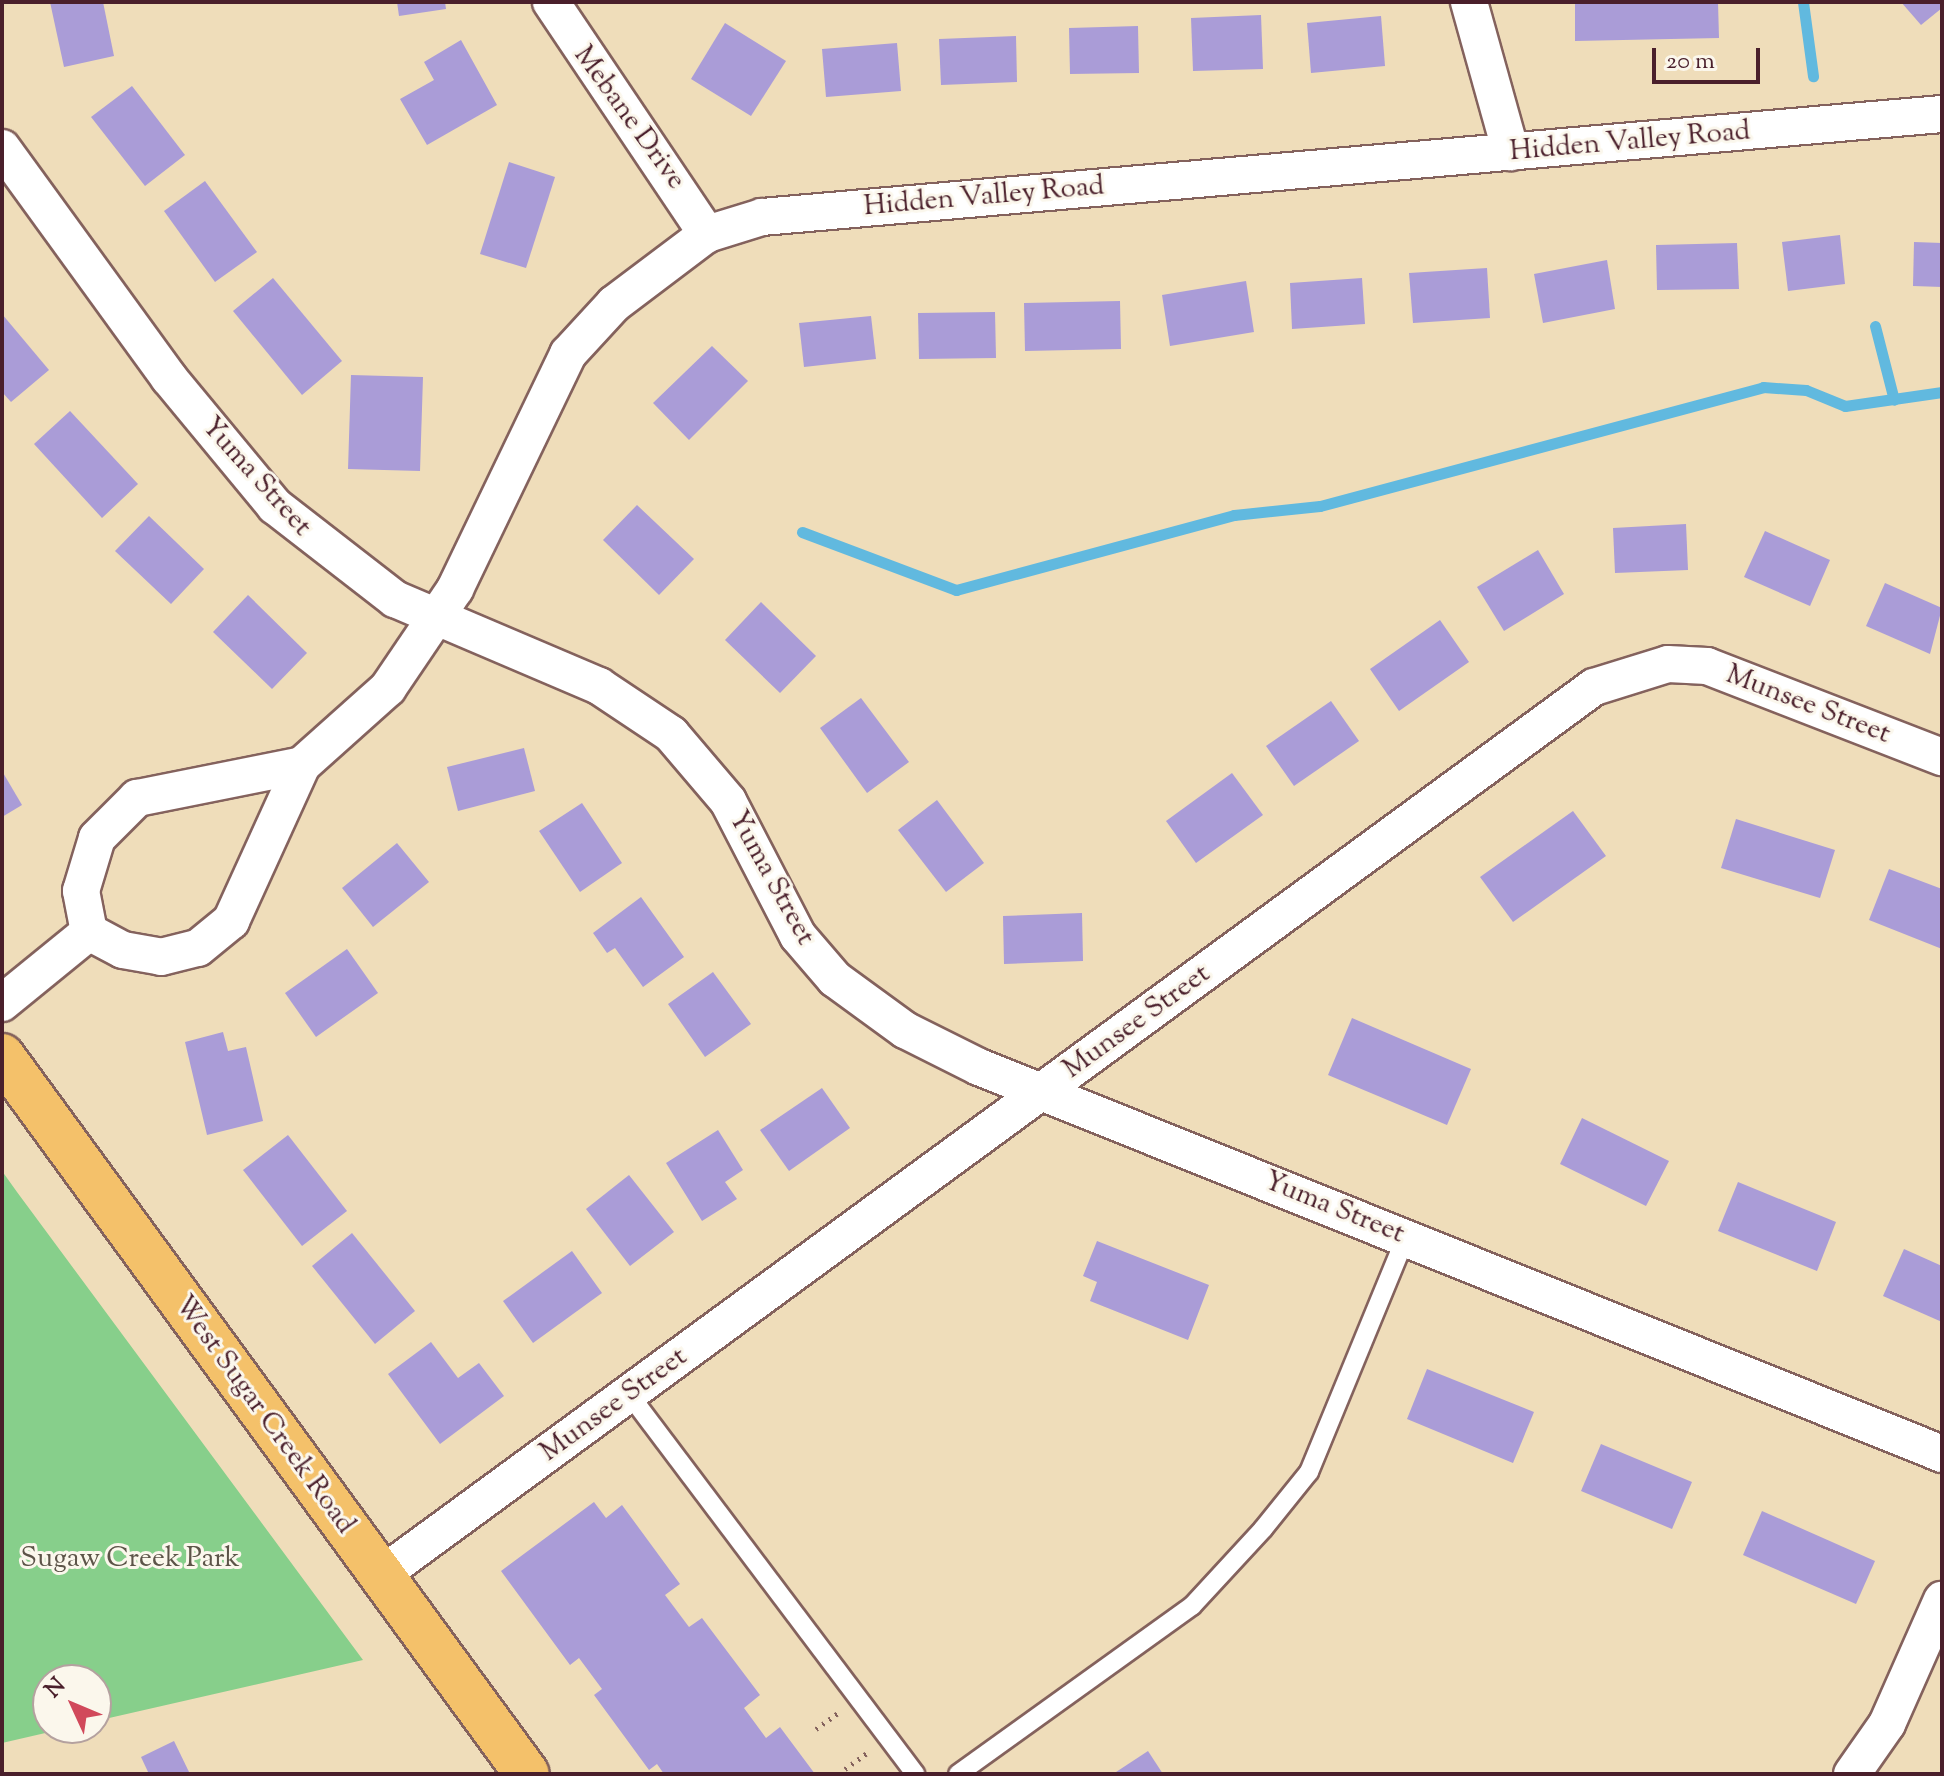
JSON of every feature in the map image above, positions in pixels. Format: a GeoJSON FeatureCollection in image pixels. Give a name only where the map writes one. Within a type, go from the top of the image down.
{"type":"FeatureCollection","features":[{"type":"Feature","properties":{"kind":"main road","name":"West Sugar Creek Road"},"geometry":{"type":"LineString","coordinates":[[2,1056],[527,1774]]}},
{"type":"Feature","properties":{"kind":"street","name":"Mebane Drive"},"geometry":{"type":"LineString","coordinates":[[551,2],[707,234]]}},
{"type":"Feature","properties":{"kind":"street"},"geometry":{"type":"LineString","coordinates":[[1469,2],[1511,152]]}},
{"type":"Feature","properties":{"kind":"street","name":"Hidden Valley Road"},"geometry":{"type":"LineString","coordinates":[[89,932],[123,950],[161,957],[198,948],[231,921],[302,765],[388,688],[436,617],[568,354],[614,304],[707,234],[762,217],[1942,114]]}},
{"type":"Feature","properties":{"kind":"street","name":"Yuma Street"},"geometry":{"type":"LineString","coordinates":[[2,148],[169,378],[275,506],[330,555],[436,617],[599,686],[671,734],[728,801],[798,936],[835,979],[905,1030],[1041,1092],[1942,1454]]}},
{"type":"Feature","properties":{"kind":"street","name":"Munsee Street"},"geometry":{"type":"LineString","coordinates":[[381,1575],[1582,696],[1629,671],[1707,666],[1942,757]]}},
{"type":"Feature","properties":{"kind":"street"},"geometry":{"type":"LineString","coordinates":[[2,1003],[89,932],[81,891],[97,838],[137,798],[302,765]]}},
{"type":"Feature","properties":{"kind":"street"},"geometry":{"type":"LineString","coordinates":[[1852,1774],[1887,1724],[1942,1600]]}},
{"type":"Feature","properties":{"kind":"lane"},"geometry":{"type":"LineString","coordinates":[[958,1774],[1192,1606],[1263,1529],[1309,1472],[1406,1237]]}},
{"type":"Feature","properties":{"kind":"lane"},"geometry":{"type":"LineString","coordinates":[[629,1394],[915,1774]]}},
{"type":"Feature","properties":{"kind":"green space","name":"Sugaw Creek Park"},"geometry":{"type":"Polygon","coordinates":[[[2,1171],[363,1660],[112,1717],[112,1664],[32,1664],[32,1736],[2,1743],[2,1171]]]}},
{"type":"Feature","properties":{"kind":"building"},"geometry":{"type":"Polygon","coordinates":[[[50,2],[103,2],[114,56],[64,67],[50,2]]]}},
{"type":"Feature","properties":{"kind":"building"},"geometry":{"type":"Polygon","coordinates":[[[397,2],[445,2],[446,9],[399,16],[397,2]]]}},
{"type":"Feature","properties":{"kind":"building"},"geometry":{"type":"Polygon","coordinates":[[[1575,2],[1718,2],[1719,38],[1575,41],[1575,2]]]}},
{"type":"Feature","properties":{"kind":"building"},"geometry":{"type":"Polygon","coordinates":[[[1901,2],[1942,2],[1942,8],[1921,25],[1901,2]]]}},
{"type":"Feature","properties":{"kind":"building"},"geometry":{"type":"Polygon","coordinates":[[[1261,15],[1263,69],[1193,71],[1191,18],[1261,15]]]}},
{"type":"Feature","properties":{"kind":"building"},"geometry":{"type":"Polygon","coordinates":[[[1381,16],[1385,66],[1311,73],[1307,23],[1381,16]]]}},
{"type":"Feature","properties":{"kind":"building"},"geometry":{"type":"Polygon","coordinates":[[[725,23],[786,61],[751,116],[691,79],[725,23]]]}},
{"type":"Feature","properties":{"kind":"building"},"geometry":{"type":"Polygon","coordinates":[[[1138,26],[1139,73],[1070,74],[1069,28],[1138,26]]]}},
{"type":"Feature","properties":{"kind":"building"},"geometry":{"type":"Polygon","coordinates":[[[1016,36],[1017,82],[941,85],[939,39],[1016,36]]]}},
{"type":"Feature","properties":{"kind":"building"},"geometry":{"type":"Polygon","coordinates":[[[461,40],[497,105],[427,145],[400,99],[434,80],[424,62],[461,40]]]}},
{"type":"Feature","properties":{"kind":"building"},"geometry":{"type":"Polygon","coordinates":[[[897,43],[901,91],[826,97],[822,49],[897,43]]]}},
{"type":"Feature","properties":{"kind":"building"},"geometry":{"type":"Polygon","coordinates":[[[132,86],[185,155],[145,186],[91,117],[132,86]]]}},
{"type":"Feature","properties":{"kind":"building"},"geometry":{"type":"Polygon","coordinates":[[[509,162],[555,177],[526,268],[480,254],[509,162]]]}},
{"type":"Feature","properties":{"kind":"building"},"geometry":{"type":"Polygon","coordinates":[[[205,181],[257,252],[215,282],[164,211],[205,181]]]}},
{"type":"Feature","properties":{"kind":"building"},"geometry":{"type":"Polygon","coordinates":[[[1840,235],[1845,284],[1788,291],[1782,242],[1840,235]]]}},
{"type":"Feature","properties":{"kind":"building"},"geometry":{"type":"Polygon","coordinates":[[[1914,242],[1942,243],[1942,287],[1913,286],[1914,242]]]}},
{"type":"Feature","properties":{"kind":"building"},"geometry":{"type":"Polygon","coordinates":[[[1737,243],[1739,289],[1657,290],[1656,245],[1737,243]]]}},
{"type":"Feature","properties":{"kind":"building"},"geometry":{"type":"Polygon","coordinates":[[[1607,260],[1615,309],[1543,323],[1534,274],[1607,260]]]}},
{"type":"Feature","properties":{"kind":"building"},"geometry":{"type":"Polygon","coordinates":[[[1487,268],[1490,318],[1413,323],[1409,273],[1487,268]]]}},
{"type":"Feature","properties":{"kind":"building"},"geometry":{"type":"Polygon","coordinates":[[[273,278],[342,361],[302,395],[233,311],[273,278]]]}},
{"type":"Feature","properties":{"kind":"building"},"geometry":{"type":"Polygon","coordinates":[[[1362,278],[1365,324],[1292,329],[1290,283],[1362,278]]]}},
{"type":"Feature","properties":{"kind":"building"},"geometry":{"type":"Polygon","coordinates":[[[1246,281],[1254,332],[1170,346],[1162,295],[1246,281]]]}},
{"type":"Feature","properties":{"kind":"building"},"geometry":{"type":"Polygon","coordinates":[[[1120,301],[1121,349],[1025,351],[1024,303],[1120,301]]]}},
{"type":"Feature","properties":{"kind":"building"},"geometry":{"type":"Polygon","coordinates":[[[995,312],[996,358],[919,359],[918,313],[995,312]]]}},
{"type":"Feature","properties":{"kind":"building"},"geometry":{"type":"Polygon","coordinates":[[[2,314],[49,370],[11,402],[2,392],[2,314]]]}},
{"type":"Feature","properties":{"kind":"building"},"geometry":{"type":"Polygon","coordinates":[[[871,316],[876,359],[804,367],[799,323],[871,316]]]}},
{"type":"Feature","properties":{"kind":"building"},"geometry":{"type":"Polygon","coordinates":[[[712,346],[748,381],[689,440],[653,403],[712,346]]]}},
{"type":"Feature","properties":{"kind":"building"},"geometry":{"type":"Polygon","coordinates":[[[351,375],[423,377],[420,471],[348,469],[351,375]]]}},
{"type":"Feature","properties":{"kind":"building"},"geometry":{"type":"Polygon","coordinates":[[[70,411],[138,484],[102,518],[34,444],[70,411]]]}},
{"type":"Feature","properties":{"kind":"building"},"geometry":{"type":"Polygon","coordinates":[[[637,505],[694,559],[659,595],[603,540],[637,505]]]}},
{"type":"Feature","properties":{"kind":"building"},"geometry":{"type":"Polygon","coordinates":[[[149,516],[204,569],[171,604],[115,551],[149,516]]]}},
{"type":"Feature","properties":{"kind":"building"},"geometry":{"type":"Polygon","coordinates":[[[1686,524],[1688,570],[1615,573],[1613,528],[1686,524]]]}},
{"type":"Feature","properties":{"kind":"building"},"geometry":{"type":"Polygon","coordinates":[[[1765,531],[1830,560],[1810,606],[1744,577],[1765,531]]]}},
{"type":"Feature","properties":{"kind":"building"},"geometry":{"type":"Polygon","coordinates":[[[1538,550],[1564,594],[1504,631],[1477,587],[1538,550]]]}},
{"type":"Feature","properties":{"kind":"building"},"geometry":{"type":"Polygon","coordinates":[[[1885,583],[1942,608],[1930,654],[1866,626],[1885,583]]]}},
{"type":"Feature","properties":{"kind":"building"},"geometry":{"type":"Polygon","coordinates":[[[248,595],[307,653],[272,689],[213,632],[248,595]]]}},
{"type":"Feature","properties":{"kind":"building"},"geometry":{"type":"Polygon","coordinates":[[[761,602],[816,656],[780,693],[725,640],[761,602]]]}},
{"type":"Feature","properties":{"kind":"building"},"geometry":{"type":"Polygon","coordinates":[[[1440,620],[1469,662],[1399,711],[1370,669],[1440,620]]]}},
{"type":"Feature","properties":{"kind":"building"},"geometry":{"type":"Polygon","coordinates":[[[861,698],[909,762],[867,793],[820,728],[861,698]]]}},
{"type":"Feature","properties":{"kind":"building"},"geometry":{"type":"Polygon","coordinates":[[[1331,701],[1359,741],[1294,786],[1266,746],[1331,701]]]}},
{"type":"Feature","properties":{"kind":"building"},"geometry":{"type":"Polygon","coordinates":[[[524,748],[535,791],[458,811],[447,767],[524,748]]]}},
{"type":"Feature","properties":{"kind":"building"},"geometry":{"type":"Polygon","coordinates":[[[2,771],[22,805],[2,817],[2,771]]]}},
{"type":"Feature","properties":{"kind":"building"},"geometry":{"type":"Polygon","coordinates":[[[1232,773],[1263,815],[1196,863],[1166,821],[1232,773]]]}},
{"type":"Feature","properties":{"kind":"building"},"geometry":{"type":"Polygon","coordinates":[[[937,800],[984,863],[946,892],[898,830],[937,800]]]}},
{"type":"Feature","properties":{"kind":"building"},"geometry":{"type":"Polygon","coordinates":[[[582,803],[622,863],[580,892],[539,831],[582,803]]]}},
{"type":"Feature","properties":{"kind":"building"},"geometry":{"type":"Polygon","coordinates":[[[1573,811],[1606,856],[1513,922],[1480,877],[1573,811]]]}},
{"type":"Feature","properties":{"kind":"building"},"geometry":{"type":"Polygon","coordinates":[[[1736,819],[1835,850],[1820,898],[1721,868],[1736,819]]]}},
{"type":"Feature","properties":{"kind":"building"},"geometry":{"type":"Polygon","coordinates":[[[397,843],[429,882],[373,927],[342,888],[397,843]]]}},
{"type":"Feature","properties":{"kind":"building"},"geometry":{"type":"Polygon","coordinates":[[[1889,869],[1942,889],[1942,949],[1869,920],[1889,869]]]}},
{"type":"Feature","properties":{"kind":"building"},"geometry":{"type":"Polygon","coordinates":[[[641,897],[684,957],[643,987],[615,948],[607,953],[593,933],[641,897]]]}},
{"type":"Feature","properties":{"kind":"building"},"geometry":{"type":"Polygon","coordinates":[[[1082,913],[1083,961],[1004,964],[1003,916],[1082,913]]]}},
{"type":"Feature","properties":{"kind":"building"},"geometry":{"type":"Polygon","coordinates":[[[347,949],[378,993],[316,1037],[285,993],[347,949]]]}},
{"type":"Feature","properties":{"kind":"building"},"geometry":{"type":"Polygon","coordinates":[[[713,972],[751,1024],[705,1057],[668,1004],[713,972]]]}},
{"type":"Feature","properties":{"kind":"building"},"geometry":{"type":"Polygon","coordinates":[[[1352,1018],[1471,1069],[1447,1125],[1328,1075],[1352,1018]]]}},
{"type":"Feature","properties":{"kind":"building"},"geometry":{"type":"Polygon","coordinates":[[[223,1032],[228,1051],[246,1047],[263,1121],[207,1135],[185,1042],[223,1032]]]}},
{"type":"Feature","properties":{"kind":"building"},"geometry":{"type":"Polygon","coordinates":[[[822,1088],[850,1128],[789,1171],[760,1130],[822,1088]]]}},
{"type":"Feature","properties":{"kind":"building"},"geometry":{"type":"Polygon","coordinates":[[[1582,1118],[1669,1161],[1646,1206],[1560,1164],[1582,1118]]]}},
{"type":"Feature","properties":{"kind":"building"},"geometry":{"type":"Polygon","coordinates":[[[718,1130],[743,1170],[725,1182],[737,1199],[702,1221],[666,1163],[718,1130]]]}},
{"type":"Feature","properties":{"kind":"building"},"geometry":{"type":"Polygon","coordinates":[[[288,1135],[347,1211],[302,1246],[243,1170],[288,1135]]]}},
{"type":"Feature","properties":{"kind":"building"},"geometry":{"type":"Polygon","coordinates":[[[629,1175],[674,1232],[630,1266],[586,1209],[629,1175]]]}},
{"type":"Feature","properties":{"kind":"building"},"geometry":{"type":"Polygon","coordinates":[[[1738,1182],[1836,1222],[1817,1271],[1718,1231],[1738,1182]]]}},
{"type":"Feature","properties":{"kind":"building"},"geometry":{"type":"Polygon","coordinates":[[[352,1233],[415,1311],[375,1344],[312,1266],[352,1233]]]}},
{"type":"Feature","properties":{"kind":"building"},"geometry":{"type":"Polygon","coordinates":[[[1097,1241],[1209,1285],[1188,1340],[1090,1301],[1097,1282],[1083,1276],[1097,1241]]]}},
{"type":"Feature","properties":{"kind":"building"},"geometry":{"type":"Polygon","coordinates":[[[1904,1249],[1942,1266],[1942,1322],[1883,1296],[1904,1249]]]}},
{"type":"Feature","properties":{"kind":"building"},"geometry":{"type":"Polygon","coordinates":[[[572,1251],[602,1293],[533,1343],[503,1301],[572,1251]]]}},
{"type":"Feature","properties":{"kind":"building"},"geometry":{"type":"Polygon","coordinates":[[[431,1342],[458,1378],[479,1363],[504,1396],[440,1444],[388,1374],[431,1342]]]}},
{"type":"Feature","properties":{"kind":"building"},"geometry":{"type":"Polygon","coordinates":[[[1427,1369],[1534,1412],[1513,1463],[1407,1419],[1427,1369]]]}},
{"type":"Feature","properties":{"kind":"building"},"geometry":{"type":"Polygon","coordinates":[[[1601,1444],[1692,1482],[1672,1529],[1581,1491],[1601,1444]]]}},
{"type":"Feature","properties":{"kind":"building"},"geometry":{"type":"Polygon","coordinates":[[[594,1502],[606,1518],[622,1505],[680,1584],[665,1595],[689,1627],[702,1618],[760,1695],[744,1708],[766,1738],[780,1727],[815,1774],[664,1774],[657,1764],[649,1770],[594,1695],[602,1689],[579,1658],[570,1665],[501,1571],[594,1502]]]}},
{"type":"Feature","properties":{"kind":"building"},"geometry":{"type":"Polygon","coordinates":[[[1762,1511],[1875,1561],[1856,1604],[1743,1555],[1762,1511]]]}},
{"type":"Feature","properties":{"kind":"building"},"geometry":{"type":"Polygon","coordinates":[[[174,1741],[190,1774],[149,1774],[141,1757],[174,1741]]]}},
{"type":"Feature","properties":{"kind":"building"},"geometry":{"type":"Polygon","coordinates":[[[1148,1751],[1163,1774],[1113,1774],[1148,1751]]]}},
{"type":"Feature","properties":{"kind":"waterway"},"geometry":{"type":"LineString","coordinates":[[1803,2],[1813,76]]}},
{"type":"Feature","properties":{"kind":"waterway"},"geometry":{"type":"LineString","coordinates":[[1875,326],[1894,400]]}},
{"type":"Feature","properties":{"kind":"waterway"},"geometry":{"type":"LineString","coordinates":[[802,532],[956,590],[1234,515],[1320,506],[1763,387],[1806,390],[1845,406],[1942,392]]}}]}
